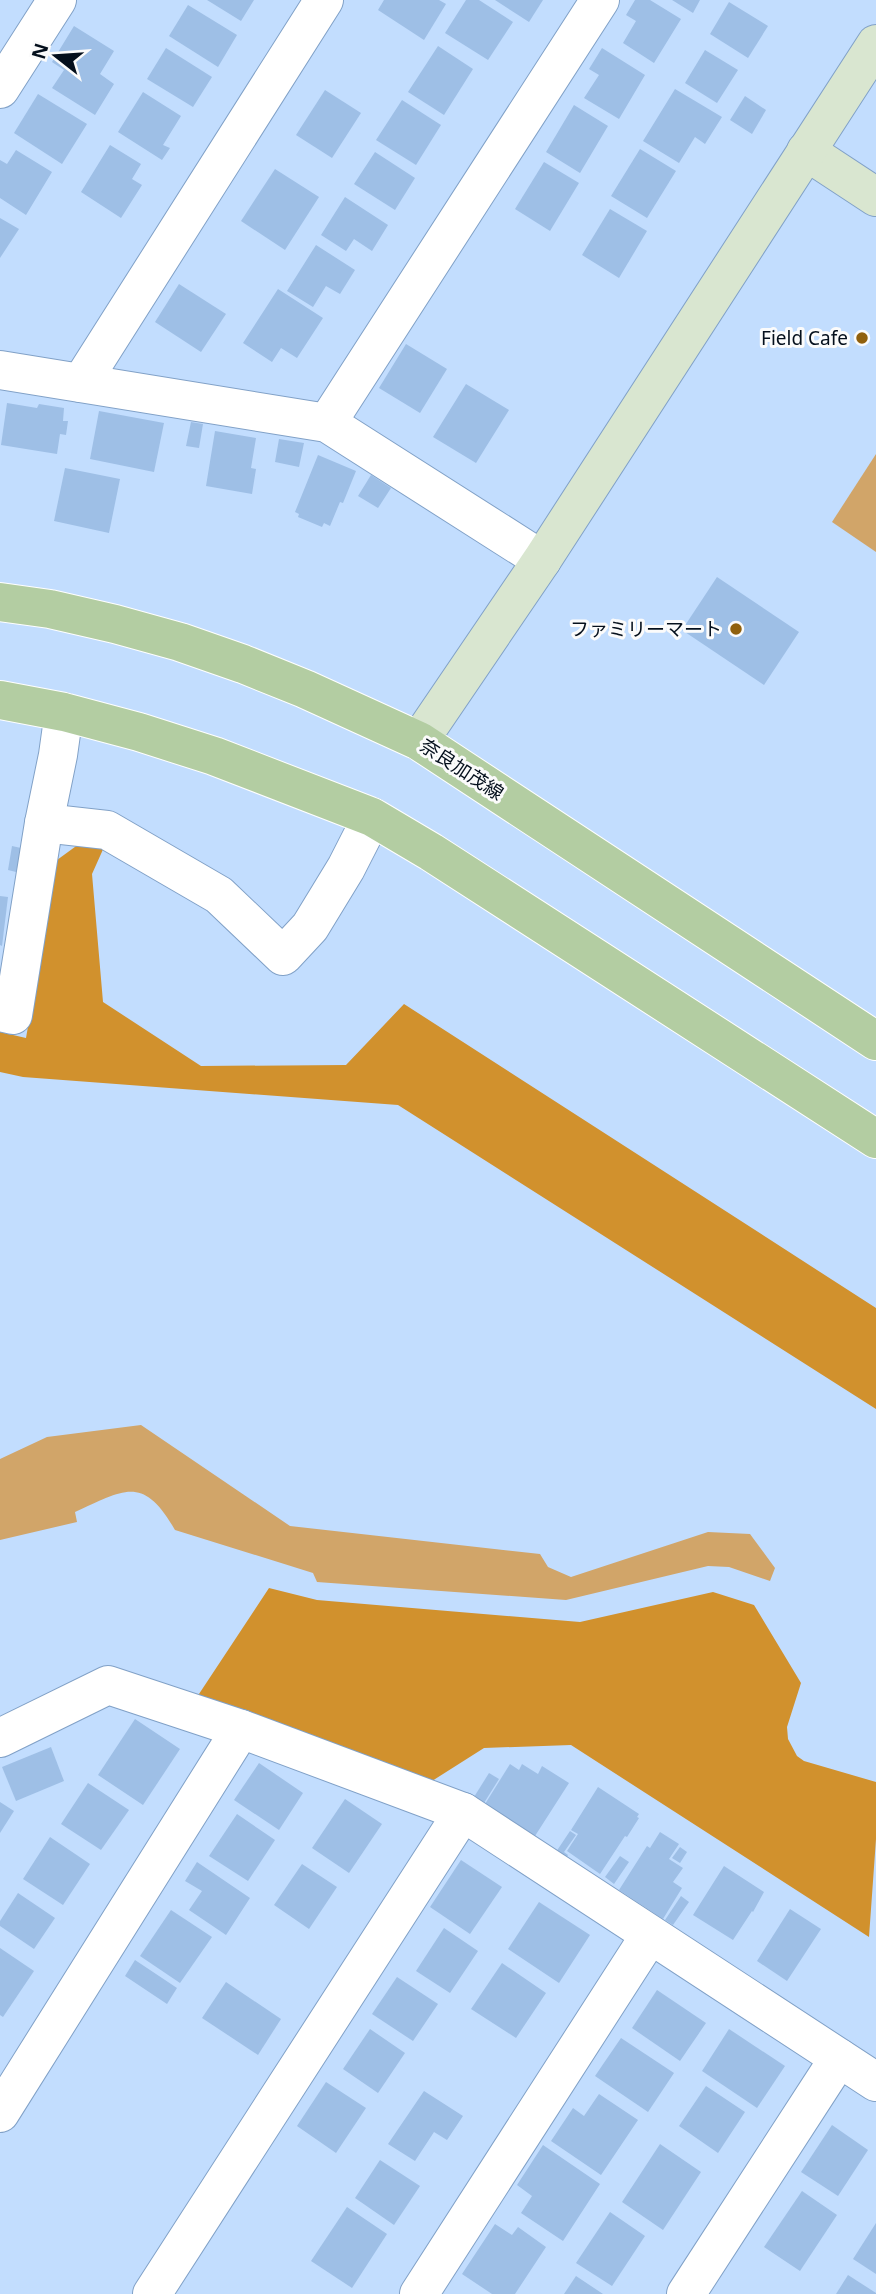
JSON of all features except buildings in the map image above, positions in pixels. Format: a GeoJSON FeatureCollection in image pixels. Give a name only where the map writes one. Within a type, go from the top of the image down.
{"type":"FeatureCollection","features":[{"type":"Feature","properties":{"kind":"main road","name":"奈良加茂線"},"geometry":{"type":"LineString","coordinates":[[0,602],[63,612],[180,642],[243,664],[419,741],[876,1041]]}},
{"type":"Feature","properties":{"kind":"main road"},"geometry":{"type":"LineString","coordinates":[[0,700],[64,712],[139,732],[214,756],[372,817],[431,852],[876,1139]]}},
{"type":"Feature","properties":{"kind":"street"},"geometry":{"type":"LineString","coordinates":[[0,89],[57,0]]}},
{"type":"Feature","properties":{"kind":"street"},"geometry":{"type":"LineString","coordinates":[[81,383],[324,0]]}},
{"type":"Feature","properties":{"kind":"street"},"geometry":{"type":"LineString","coordinates":[[327,423],[600,0]]}},
{"type":"Feature","properties":{"kind":"street"},"geometry":{"type":"LineString","coordinates":[[419,741],[542,560],[876,44]]}},
{"type":"Feature","properties":{"kind":"street"},"geometry":{"type":"LineString","coordinates":[[806,150],[876,197]]}},
{"type":"Feature","properties":{"kind":"street"},"geometry":{"type":"LineString","coordinates":[[0,369],[327,423],[542,560]]}},
{"type":"Feature","properties":{"kind":"street"},"geometry":{"type":"LineString","coordinates":[[0,1012],[13,1015],[64,712]]}},
{"type":"Feature","properties":{"kind":"street"},"geometry":{"type":"LineString","coordinates":[[44,823],[107,830],[219,895],[283,956],[310,927],[346,868],[372,817]]}},
{"type":"Feature","properties":{"kind":"street"},"geometry":{"type":"LineString","coordinates":[[0,1738],[108,1685],[242,1729],[463,1812],[876,2082]]}},
{"type":"Feature","properties":{"kind":"street"},"geometry":{"type":"LineString","coordinates":[[0,2113],[242,1729]]}},
{"type":"Feature","properties":{"kind":"street"},"geometry":{"type":"LineString","coordinates":[[152,2294],[463,1812]]}},
{"type":"Feature","properties":{"kind":"street"},"geometry":{"type":"LineString","coordinates":[[419,2294],[650,1935]]}},
{"type":"Feature","properties":{"kind":"street"},"geometry":{"type":"LineString","coordinates":[[686,2294],[839,2058]]}},
{"type":"Feature","properties":{"kind":"shaded area"},"geometry":{"type":"Polygon","coordinates":[[[876,454],[876,552],[832,522],[876,454]]]}},
{"type":"Feature","properties":{"kind":"shaded area"},"geometry":{"type":"Polygon","coordinates":[[[79,844],[105,845],[92,874],[103,1002],[201,1066],[346,1065],[404,1004],[876,1308],[876,1409],[398,1105],[23,1077],[0,1072],[0,1032],[26,1038],[57,860],[79,844]]]}},
{"type":"Feature","properties":{"kind":"shaded area"},"geometry":{"type":"Polygon","coordinates":[[[141,1425],[290,1526],[540,1554],[548,1567],[571,1577],[708,1532],[750,1534],[775,1568],[770,1581],[729,1567],[708,1566],[566,1600],[317,1582],[313,1573],[175,1530],[153,1500],[131,1492],[120,1493],[75,1512],[77,1522],[0,1540],[0,1459],[47,1437],[141,1425]]]}},
{"type":"Feature","properties":{"kind":"shaded area"},"geometry":{"type":"Polygon","coordinates":[[[269,1588],[317,1600],[580,1622],[713,1592],[754,1605],[801,1683],[787,1727],[788,1739],[797,1756],[804,1761],[876,1782],[876,1839],[869,1937],[571,1745],[484,1748],[432,1781],[197,1697],[269,1588]]]}},
{"type":"Feature","properties":{"kind":"place","name":"Field Cafe"},"geometry":{"type":"Point","coordinates":[862,338]}},
{"type":"Feature","properties":{"kind":"place","name":"ファミリーマート"},"geometry":{"type":"Point","coordinates":[736,629]}}]}
